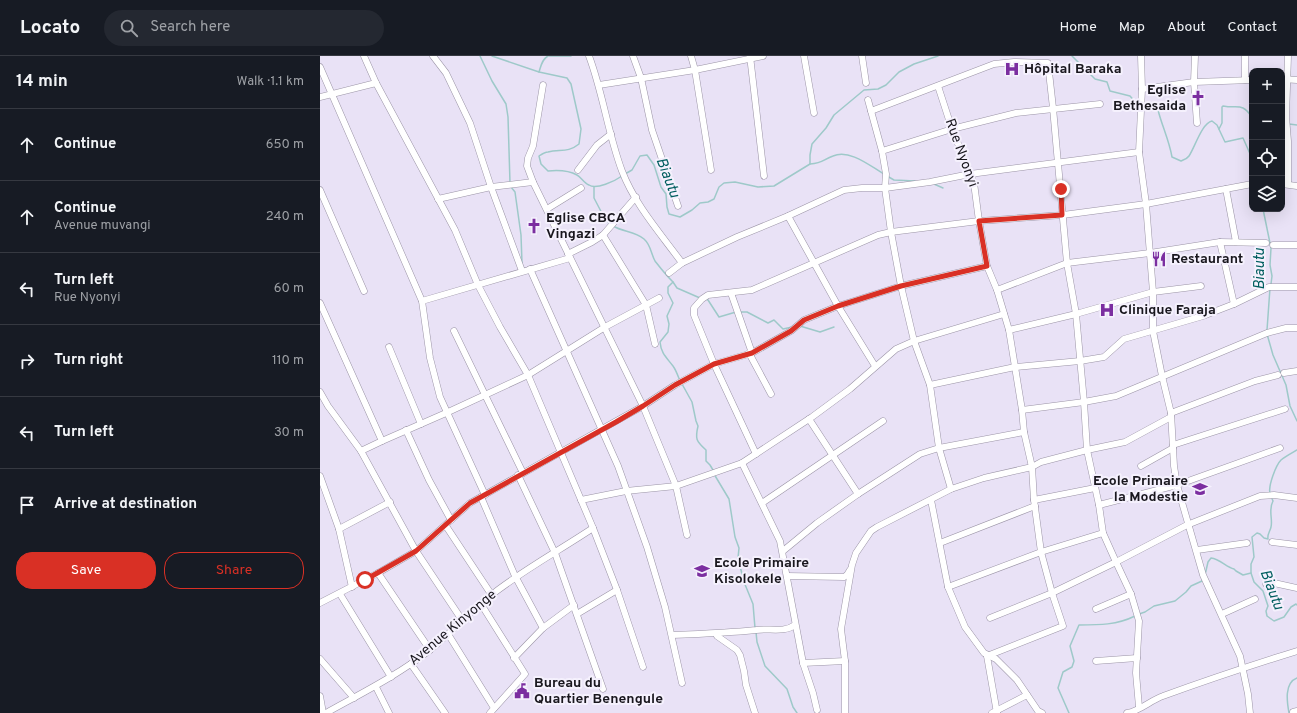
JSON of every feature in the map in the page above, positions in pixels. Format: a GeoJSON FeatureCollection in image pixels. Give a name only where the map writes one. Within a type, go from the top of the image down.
{"type":"FeatureCollection","features":[{"type":"Feature","properties":{"kind":"street"},"geometry":{"type":"LineString","coordinates":[[364,56],[376,83],[455,230],[478,285],[528,375],[593,528],[617,590],[643,667]]}},
{"type":"Feature","properties":{"kind":"street"},"geometry":{"type":"LineString","coordinates":[[433,56],[446,73],[470,123],[491,188],[522,271]]}},
{"type":"Feature","properties":{"kind":"street"},"geometry":{"type":"LineString","coordinates":[[589,56],[599,85],[625,178],[645,213],[682,263]]}},
{"type":"Feature","properties":{"kind":"street"},"geometry":{"type":"LineString","coordinates":[[633,56],[641,78],[652,130],[678,206]]}},
{"type":"Feature","properties":{"kind":"street"},"geometry":{"type":"LineString","coordinates":[[691,56],[695,70],[711,170]]}},
{"type":"Feature","properties":{"kind":"street"},"geometry":{"type":"LineString","coordinates":[[599,85],[695,70],[750,57],[763,56]]}},
{"type":"Feature","properties":{"kind":"street"},"geometry":{"type":"LineString","coordinates":[[804,56],[814,113]]}},
{"type":"Feature","properties":{"kind":"street"},"geometry":{"type":"LineString","coordinates":[[862,56],[866,83]]}},
{"type":"Feature","properties":{"kind":"street"},"geometry":{"type":"LineString","coordinates":[[1141,56],[1142,104],[1139,152],[1146,204],[1150,253],[1153,292],[1153,331],[1171,415],[1176,485],[1187,525],[1197,550],[1205,578],[1240,656],[1248,694],[1250,713]]}},
{"type":"Feature","properties":{"kind":"street"},"geometry":{"type":"LineString","coordinates":[[1194,56],[1197,123]]}},
{"type":"Feature","properties":{"kind":"street"},"geometry":{"type":"LineString","coordinates":[[1245,56],[1245,80]]}},
{"type":"Feature","properties":{"kind":"street"},"geometry":{"type":"LineString","coordinates":[[1288,56],[1285,79],[1288,141],[1285,184],[1297,186]]}},
{"type":"Feature","properties":{"kind":"street"},"geometry":{"type":"LineString","coordinates":[[750,57],[764,176]]}},
{"type":"Feature","properties":{"kind":"street"},"geometry":{"type":"LineString","coordinates":[[871,111],[994,64],[1014,59],[1048,63],[1054,108],[1067,263],[1076,314],[1087,450],[1099,505],[1103,533],[1131,594],[1139,621],[1136,673],[1139,708]]}},
{"type":"Feature","properties":{"kind":"street"},"geometry":{"type":"LineString","coordinates":[[320,67],[422,301],[430,358],[440,397],[446,413],[483,496],[516,576],[543,628]]}},
{"type":"Feature","properties":{"kind":"street"},"geometry":{"type":"LineString","coordinates":[[1285,79],[1297,80]]}},
{"type":"Feature","properties":{"kind":"street"},"geometry":{"type":"LineString","coordinates":[[1142,89],[1194,82],[1249,80]]}},
{"type":"Feature","properties":{"kind":"street"},"geometry":{"type":"LineString","coordinates":[[320,97],[376,83]]}},
{"type":"Feature","properties":{"kind":"street"},"geometry":{"type":"LineString","coordinates":[[543,85],[533,146],[528,158],[527,166],[546,209],[643,406],[676,486],[687,535]]}},
{"type":"Feature","properties":{"kind":"street","name":"Rue Nyonyi"},"geometry":{"type":"LineString","coordinates":[[938,86],[952,129],[974,183],[987,266],[997,290],[1004,314],[1015,368],[1024,432],[1032,467],[1041,552],[1063,626],[987,656]]}},
{"type":"Feature","properties":{"kind":"street"},"geometry":{"type":"LineString","coordinates":[[868,100],[882,151],[886,175],[885,188],[891,232],[901,286],[914,341],[930,385],[939,448],[951,490]]}},
{"type":"Feature","properties":{"kind":"street"},"geometry":{"type":"LineString","coordinates":[[882,151],[952,129],[1016,113],[1100,104]]}},
{"type":"Feature","properties":{"kind":"street"},"geometry":{"type":"LineString","coordinates":[[578,170],[597,145],[612,134]]}},
{"type":"Feature","properties":{"kind":"street"},"geometry":{"type":"LineString","coordinates":[[669,273],[682,263],[844,190],[885,188],[930,182],[970,174],[1139,152]]}},
{"type":"Feature","properties":{"kind":"street"},"geometry":{"type":"LineString","coordinates":[[438,199],[491,188],[533,182]]}},
{"type":"Feature","properties":{"kind":"street"},"geometry":{"type":"LineString","coordinates":[[756,454],[714,364],[694,315],[694,308],[702,299],[708,296],[752,290],[878,235],[891,232],[979,221],[1062,215],[1146,204],[1249,185]]}},
{"type":"Feature","properties":{"kind":"street"},"geometry":{"type":"LineString","coordinates":[[546,209],[581,188]]}},
{"type":"Feature","properties":{"kind":"street"},"geometry":{"type":"LineString","coordinates":[[1226,189],[1236,242]]}},
{"type":"Feature","properties":{"kind":"street"},"geometry":{"type":"LineString","coordinates":[[320,190],[364,291]]}},
{"type":"Feature","properties":{"kind":"street"},"geometry":{"type":"LineString","coordinates":[[422,301],[569,256],[603,235],[636,197]]}},
{"type":"Feature","properties":{"kind":"street"},"geometry":{"type":"LineString","coordinates":[[788,216],[838,306],[875,366]]}},
{"type":"Feature","properties":{"kind":"street"},"geometry":{"type":"LineString","coordinates":[[603,235],[646,305],[655,344]]}},
{"type":"Feature","properties":{"kind":"street"},"geometry":{"type":"LineString","coordinates":[[1220,242],[1234,304]]}},
{"type":"Feature","properties":{"kind":"street"},"geometry":{"type":"LineString","coordinates":[[997,290],[1067,263],[1150,253],[1220,242],[1297,245]]}},
{"type":"Feature","properties":{"kind":"street"},"geometry":{"type":"LineString","coordinates":[[320,603],[340,594],[416,551],[446,526],[470,503],[602,430],[680,382],[714,364],[750,353],[791,331],[804,320],[838,306],[901,286],[987,266]]}},
{"type":"Feature","properties":{"kind":"street"},"geometry":{"type":"LineString","coordinates":[[530,269],[618,466],[647,547],[665,607],[682,683]]}},
{"type":"Feature","properties":{"kind":"street"},"geometry":{"type":"LineString","coordinates":[[1008,330],[1076,314],[1153,292],[1201,286]]}},
{"type":"Feature","properties":{"kind":"street"},"geometry":{"type":"LineString","coordinates":[[930,385],[1015,368],[1104,357],[1124,339],[1203,316],[1271,287],[1297,287]]}},
{"type":"Feature","properties":{"kind":"street"},"geometry":{"type":"LineString","coordinates":[[731,293],[750,353],[771,394]]}},
{"type":"Feature","properties":{"kind":"street"},"geometry":{"type":"LineString","coordinates":[[361,451],[528,375],[568,352],[604,328],[659,298]]}},
{"type":"Feature","properties":{"kind":"street"},"geometry":{"type":"LineString","coordinates":[[320,303],[382,441]]}},
{"type":"Feature","properties":{"kind":"street"},"geometry":{"type":"LineString","coordinates":[[581,500],[626,491],[676,486],[742,463],[809,419],[850,389],[875,366],[896,350],[914,341],[1004,314]]}},
{"type":"Feature","properties":{"kind":"street"},"geometry":{"type":"LineString","coordinates":[[1022,410],[1084,402],[1116,396],[1260,336],[1286,328],[1297,328]]}},
{"type":"Feature","properties":{"kind":"street"},"geometry":{"type":"LineString","coordinates":[[454,331],[486,395],[555,553],[603,689]]}},
{"type":"Feature","properties":{"kind":"street"},"geometry":{"type":"LineString","coordinates":[[389,347],[421,424]]}},
{"type":"Feature","properties":{"kind":"street"},"geometry":{"type":"LineString","coordinates":[[845,713],[845,662],[841,629],[852,565],[856,552],[871,531],[951,490],[984,478],[1032,467],[1041,462],[1125,442],[1171,415],[1255,381],[1297,371]]}},
{"type":"Feature","properties":{"kind":"street"},"geometry":{"type":"LineString","coordinates":[[320,392],[328,406],[361,451],[416,551],[462,620]]}},
{"type":"Feature","properties":{"kind":"street"},"geometry":{"type":"LineString","coordinates":[[1141,466],[1173,446],[1285,409]]}},
{"type":"Feature","properties":{"kind":"street"},"geometry":{"type":"LineString","coordinates":[[809,419],[858,494]]}},
{"type":"Feature","properties":{"kind":"street"},"geometry":{"type":"LineString","coordinates":[[762,503],[883,421]]}},
{"type":"Feature","properties":{"kind":"street"},"geometry":{"type":"LineString","coordinates":[[406,430],[429,480],[451,520]]}},
{"type":"Feature","properties":{"kind":"street"},"geometry":{"type":"LineString","coordinates":[[783,551],[858,494],[920,454],[939,448],[1024,432]]}},
{"type":"Feature","properties":{"kind":"street"},"geometry":{"type":"LineString","coordinates":[[1099,505],[1176,485],[1280,448]]}},
{"type":"Feature","properties":{"kind":"street"},"geometry":{"type":"LineString","coordinates":[[742,463],[780,541],[803,663],[817,710]]}},
{"type":"Feature","properties":{"kind":"street"},"geometry":{"type":"LineString","coordinates":[[320,476],[339,529],[352,587]]}},
{"type":"Feature","properties":{"kind":"street"},"geometry":{"type":"LineString","coordinates":[[940,543],[1035,503],[1095,488]]}},
{"type":"Feature","properties":{"kind":"street"},"geometry":{"type":"LineString","coordinates":[[990,618],[1052,593],[1187,525],[1260,496],[1274,495],[1297,498]]}},
{"type":"Feature","properties":{"kind":"street"},"geometry":{"type":"LineString","coordinates":[[931,500],[948,587],[965,627],[984,653],[987,656],[996,659],[1017,680],[1038,711],[1042,713]]}},
{"type":"Feature","properties":{"kind":"street"},"geometry":{"type":"LineString","coordinates":[[339,529],[390,502]]}},
{"type":"Feature","properties":{"kind":"street"},"geometry":{"type":"LineString","coordinates":[[446,526],[491,594]]}},
{"type":"Feature","properties":{"kind":"street","name":"Avenue Kinyonge"},"geometry":{"type":"LineString","coordinates":[[326,713],[376,687],[411,664],[430,650],[491,594],[516,576],[593,528]]}},
{"type":"Feature","properties":{"kind":"street"},"geometry":{"type":"LineString","coordinates":[[948,587],[1041,552],[1103,533]]}},
{"type":"Feature","properties":{"kind":"street"},"geometry":{"type":"LineString","coordinates":[[1272,542],[1297,545]]}},
{"type":"Feature","properties":{"kind":"street"},"geometry":{"type":"LineString","coordinates":[[1197,550],[1247,543]]}},
{"type":"Feature","properties":{"kind":"street"},"geometry":{"type":"LineString","coordinates":[[787,576],[844,577],[847,575],[852,565]]}},
{"type":"Feature","properties":{"kind":"street"},"geometry":{"type":"LineString","coordinates":[[378,573],[430,650]]}},
{"type":"Feature","properties":{"kind":"street"},"geometry":{"type":"LineString","coordinates":[[1266,584],[1274,583],[1297,588]]}},
{"type":"Feature","properties":{"kind":"street"},"geometry":{"type":"LineString","coordinates":[[577,614],[617,590]]}},
{"type":"Feature","properties":{"kind":"street"},"geometry":{"type":"LineString","coordinates":[[340,594],[391,677]]}},
{"type":"Feature","properties":{"kind":"street"},"geometry":{"type":"LineString","coordinates":[[1096,609],[1131,594]]}},
{"type":"Feature","properties":{"kind":"street"},"geometry":{"type":"LineString","coordinates":[[1222,614],[1255,599]]}},
{"type":"Feature","properties":{"kind":"street"},"geometry":{"type":"LineString","coordinates":[[481,604],[525,674],[490,713]]}},
{"type":"Feature","properties":{"kind":"street"},"geometry":{"type":"LineString","coordinates":[[514,658],[543,628],[574,605]]}},
{"type":"Feature","properties":{"kind":"street"},"geometry":{"type":"LineString","coordinates":[[672,635],[716,634],[756,630],[790,629],[795,625]]}},
{"type":"Feature","properties":{"kind":"street"},"geometry":{"type":"LineString","coordinates":[[448,634],[494,708]]}},
{"type":"Feature","properties":{"kind":"street"},"geometry":{"type":"LineString","coordinates":[[716,634],[737,650],[740,655],[753,712]]}},
{"type":"Feature","properties":{"kind":"street"},"geometry":{"type":"LineString","coordinates":[[1127,713],[1133,712],[1154,699],[1242,667],[1297,651]]}},
{"type":"Feature","properties":{"kind":"street"},"geometry":{"type":"LineString","coordinates":[[987,656],[995,712],[1026,695]]}},
{"type":"Feature","properties":{"kind":"street"},"geometry":{"type":"LineString","coordinates":[[1096,661],[1137,658]]}},
{"type":"Feature","properties":{"kind":"street"},"geometry":{"type":"LineString","coordinates":[[320,659],[354,698]]}},
{"type":"Feature","properties":{"kind":"street"},"geometry":{"type":"LineString","coordinates":[[803,663],[845,662]]}},
{"type":"Feature","properties":{"kind":"street"},"geometry":{"type":"LineString","coordinates":[[411,664],[445,713]]}},
{"type":"Feature","properties":{"kind":"street"},"geometry":{"type":"LineString","coordinates":[[376,687],[389,713]]}},
{"type":"Feature","properties":{"kind":"street"},"geometry":{"type":"LineString","coordinates":[[320,696],[323,713]]}},
{"type":"Feature","properties":{"kind":"waterway"},"geometry":{"type":"LineString","coordinates":[[480,56],[492,81],[506,104],[508,117],[510,183]]}},
{"type":"Feature","properties":{"kind":"waterway","name":"Biautu"},"geometry":{"type":"LineString","coordinates":[[492,56],[539,72],[567,78],[571,84],[581,129],[579,144],[571,149],[546,152],[539,156],[541,164],[548,171],[567,171],[574,173],[592,186],[606,184],[622,176]]}},
{"type":"Feature","properties":{"kind":"waterway"},"geometry":{"type":"LineString","coordinates":[[539,72],[543,61],[548,56]]}},
{"type":"Feature","properties":{"kind":"waterway"},"geometry":{"type":"LineString","coordinates":[[549,56],[571,56]]}},
{"type":"Feature","properties":{"kind":"waterway","name":"Biautu"},"geometry":{"type":"LineString","coordinates":[[625,174],[632,170],[640,156],[647,155],[654,165],[661,187],[666,194],[669,214],[680,217],[700,203],[708,202],[714,199],[719,187],[724,183],[735,182],[758,187],[774,186],[810,164],[812,144],[826,128],[834,115],[864,90],[878,89],[886,85],[899,72],[914,64],[938,56]]}},
{"type":"Feature","properties":{"kind":"waterway","name":"Biautu"},"geometry":{"type":"LineString","coordinates":[[1072,56],[1095,79],[1107,82],[1110,91],[1130,96],[1137,104],[1139,104]]}},
{"type":"Feature","properties":{"kind":"waterway","name":"Biautu"},"geometry":{"type":"LineString","coordinates":[[1143,104],[1151,105],[1158,110],[1172,157],[1181,161],[1186,159],[1205,126],[1212,121],[1217,125],[1225,142],[1243,138],[1249,152]]}},
{"type":"Feature","properties":{"kind":"waterway"},"geometry":{"type":"LineString","coordinates":[[1219,129],[1222,123],[1223,106],[1239,107],[1245,109],[1249,113]]}},
{"type":"Feature","properties":{"kind":"waterway"},"geometry":{"type":"LineString","coordinates":[[1289,124],[1297,125]]}},
{"type":"Feature","properties":{"kind":"waterway"},"geometry":{"type":"LineString","coordinates":[[810,164],[821,162],[839,154],[860,159],[884,174]]}},
{"type":"Feature","properties":{"kind":"waterway"},"geometry":{"type":"LineString","coordinates":[[887,176],[894,180],[915,181]]}},
{"type":"Feature","properties":{"kind":"waterway"},"geometry":{"type":"LineString","coordinates":[[934,184],[943,188]]}},
{"type":"Feature","properties":{"kind":"waterway"},"geometry":{"type":"LineString","coordinates":[[511,187],[515,192],[521,235],[522,263]]}},
{"type":"Feature","properties":{"kind":"waterway"},"geometry":{"type":"LineString","coordinates":[[594,187],[594,198],[606,221],[610,224]]}},
{"type":"Feature","properties":{"kind":"waterway","name":"Biautu"},"geometry":{"type":"LineString","coordinates":[[1264,212],[1271,248],[1271,284]]}},
{"type":"Feature","properties":{"kind":"waterway"},"geometry":{"type":"LineString","coordinates":[[613,226],[637,234],[644,239],[650,247],[655,261],[673,282],[668,287],[668,293],[673,303],[667,316],[669,324],[668,332],[660,342],[663,352],[677,373],[680,381]]}},
{"type":"Feature","properties":{"kind":"waterway"},"geometry":{"type":"LineString","coordinates":[[673,282],[677,288],[700,298]]}},
{"type":"Feature","properties":{"kind":"waterway","name":"Biautu"},"geometry":{"type":"LineString","coordinates":[[1267,330],[1270,288]]}},
{"type":"Feature","properties":{"kind":"waterway"},"geometry":{"type":"LineString","coordinates":[[706,299],[719,317],[736,312]]}},
{"type":"Feature","properties":{"kind":"waterway"},"geometry":{"type":"LineString","coordinates":[[740,312],[747,312],[768,323],[774,320],[783,329],[792,327]]}},
{"type":"Feature","properties":{"kind":"waterway"},"geometry":{"type":"LineString","coordinates":[[800,326],[820,332],[834,327]]}},
{"type":"Feature","properties":{"kind":"waterway","name":"Biautu"},"geometry":{"type":"LineString","coordinates":[[1267,334],[1273,355],[1286,385],[1290,406],[1297,421]]}},
{"type":"Feature","properties":{"kind":"waterway"},"geometry":{"type":"LineString","coordinates":[[682,384],[692,402],[698,426],[697,440],[706,450],[706,461],[713,470]]}},
{"type":"Feature","properties":{"kind":"waterway","name":"Biautu"},"geometry":{"type":"LineString","coordinates":[[1270,493],[1271,481],[1279,463],[1281,460],[1297,450]]}},
{"type":"Feature","properties":{"kind":"waterway"},"geometry":{"type":"LineString","coordinates":[[714,474],[729,499],[735,537],[739,548],[738,558],[744,582],[753,604],[755,628]]}},
{"type":"Feature","properties":{"kind":"waterway","name":"Biautu"},"geometry":{"type":"LineString","coordinates":[[1271,496],[1273,501],[1271,508],[1271,529],[1268,539],[1257,533],[1252,537],[1254,557],[1251,564],[1251,573],[1254,582],[1263,591],[1268,606],[1266,611],[1267,616],[1274,621],[1284,617],[1291,607],[1296,604],[1297,605]]}},
{"type":"Feature","properties":{"kind":"waterway"},"geometry":{"type":"LineString","coordinates":[[1205,575],[1208,562],[1211,558],[1243,575],[1251,573]]}},
{"type":"Feature","properties":{"kind":"waterway"},"geometry":{"type":"LineString","coordinates":[[1139,614],[1154,606],[1175,601],[1191,586],[1202,581],[1203,578]]}},
{"type":"Feature","properties":{"kind":"waterway"},"geometry":{"type":"LineString","coordinates":[[1069,713],[1058,688],[1063,672],[1072,667],[1074,661],[1070,646],[1079,625],[1101,625],[1115,623],[1135,616]]}},
{"type":"Feature","properties":{"kind":"waterway"},"geometry":{"type":"LineString","coordinates":[[756,632],[757,642],[765,666],[787,689],[793,707],[797,713]]}},
{"type":"Feature","properties":{"kind":"waterway","name":"Biautu"},"geometry":{"type":"LineString","coordinates":[[1289,713],[1287,698],[1288,688],[1293,680],[1297,678]]}},
{"type":"Feature","properties":{"kind":"place","name":"Hôpital Baraka"},"geometry":{"type":"Point","coordinates":[1012,69]}},
{"type":"Feature","properties":{"kind":"place","name":"Eglise Bethesaida"},"geometry":{"type":"Point","coordinates":[1198,98]}},
{"type":"Feature","properties":{"kind":"place","name":"Eglise CBCA Vingazi"},"geometry":{"type":"Point","coordinates":[534,226]}},
{"type":"Feature","properties":{"kind":"place","name":"Restaurant"},"geometry":{"type":"Point","coordinates":[1159,259]}},
{"type":"Feature","properties":{"kind":"place","name":"Clinique Faraja"},"geometry":{"type":"Point","coordinates":[1107,310]}},
{"type":"Feature","properties":{"kind":"place","name":"Ecole Primaire la Modestie"},"geometry":{"type":"Point","coordinates":[1200,489]}},
{"type":"Feature","properties":{"kind":"place","name":"Ecole Primaire Kisolokele"},"geometry":{"type":"Point","coordinates":[702,571]}},
{"type":"Feature","properties":{"kind":"place","name":"Bureau du Quartier Benengule"},"geometry":{"type":"Point","coordinates":[522,691]}},
{"type":"Feature","properties":{"kind":"route"},"geometry":{"type":"LineString","coordinates":[[365,580],[416,551],[446,526],[470,503],[616,422],[675,385],[714,364],[752,353],[791,331],[804,320],[838,306],[901,286],[987,266],[979,221],[1062,215],[1061,189]]}}]}
